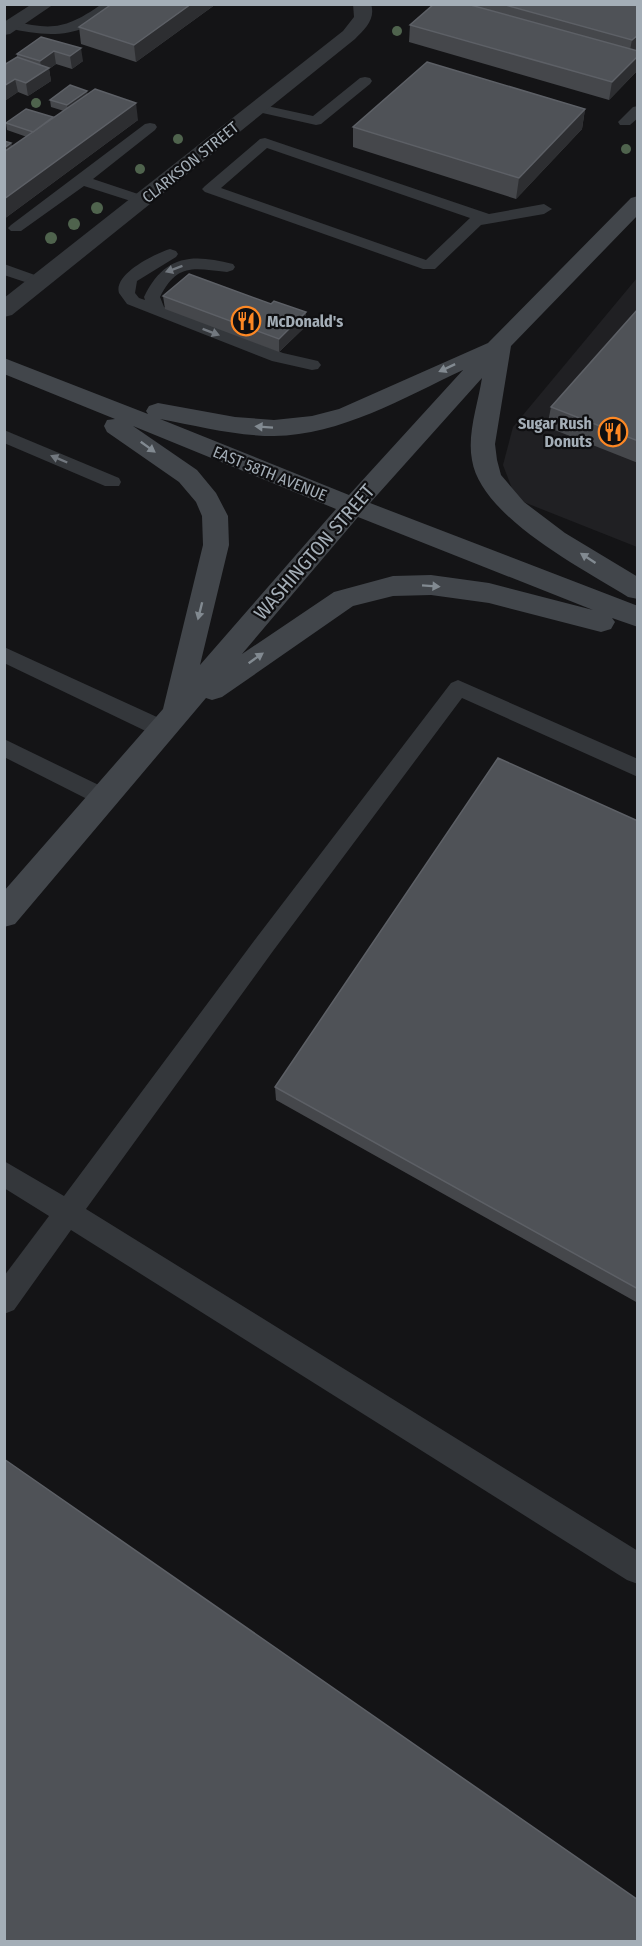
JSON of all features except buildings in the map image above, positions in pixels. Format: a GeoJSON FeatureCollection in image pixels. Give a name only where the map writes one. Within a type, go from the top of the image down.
{"type":"FeatureCollection","features":[{"type":"Feature","properties":{"kind":"main road","name":"WASHINGTON STREET"},"geometry":{"type":"LineString","coordinates":[[4,914],[353,506],[500,344],[638,202]]}},
{"type":"Feature","properties":{"kind":"main road"},"geometry":{"type":"LineString","coordinates":[[46,382],[199,420],[274,428],[314,424],[348,414],[500,344]]}},
{"type":"Feature","properties":{"kind":"main road"},"geometry":{"type":"LineString","coordinates":[[500,344],[483,444],[483,458],[489,477],[501,494],[532,522],[638,590]]}},
{"type":"Feature","properties":{"kind":"main road","name":"EAST 58TH AVENUE"},"geometry":{"type":"LineString","coordinates":[[4,365],[353,506],[638,617]]}},
{"type":"Feature","properties":{"kind":"main road"},"geometry":{"type":"LineString","coordinates":[[46,382],[141,442],[188,476],[207,499],[215,516],[216,545],[168,722]]}},
{"type":"Feature","properties":{"kind":"main road"},"geometry":{"type":"LineString","coordinates":[[168,722],[344,599],[393,586],[431,585],[489,593],[638,632]]}},
{"type":"Feature","properties":{"kind":"street"},"geometry":{"type":"LineString","coordinates":[[9,28],[45,4]]}},
{"type":"Feature","properties":{"kind":"street","name":"CLARKSON STREET"},"geometry":{"type":"LineString","coordinates":[[4,310],[358,27],[365,14],[365,5]]}},
{"type":"Feature","properties":{"kind":"lane"},"geometry":{"type":"LineString","coordinates":[[9,28],[64,32],[81,25],[111,4]]}},
{"type":"Feature","properties":{"kind":"lane"},"geometry":{"type":"LineString","coordinates":[[258,108],[316,121],[365,81]]}},
{"type":"Feature","properties":{"kind":"lane"},"geometry":{"type":"LineString","coordinates":[[625,122],[638,110]]}},
{"type":"Feature","properties":{"kind":"lane"},"geometry":{"type":"LineString","coordinates":[[16,228],[150,127]]}},
{"type":"Feature","properties":{"kind":"lane"},"geometry":{"type":"LineString","coordinates":[[489,219],[265,142],[210,189],[429,266],[476,221],[489,219],[544,209]]}},
{"type":"Feature","properties":{"kind":"lane"},"geometry":{"type":"LineString","coordinates":[[82,180],[142,200]]}},
{"type":"Feature","properties":{"kind":"lane"},"geometry":{"type":"LineString","coordinates":[[170,254],[130,278],[125,286],[126,294],[133,301],[278,357],[312,365]]}},
{"type":"Feature","properties":{"kind":"lane"},"geometry":{"type":"LineString","coordinates":[[157,311],[152,297],[165,273],[174,268],[199,264],[227,267]]}},
{"type":"Feature","properties":{"kind":"lane"},"geometry":{"type":"LineString","coordinates":[[4,269],[40,282]]}},
{"type":"Feature","properties":{"kind":"lane"},"geometry":{"type":"LineString","coordinates":[[4,436],[112,482]]}},
{"type":"Feature","properties":{"kind":"lane"},"geometry":{"type":"LineString","coordinates":[[4,654],[168,722]]}},
{"type":"Feature","properties":{"kind":"lane"},"geometry":{"type":"LineString","coordinates":[[4,1299],[265,944],[458,688],[638,769]]}},
{"type":"Feature","properties":{"kind":"lane"},"geometry":{"type":"LineString","coordinates":[[4,747],[103,797]]}},
{"type":"Feature","properties":{"kind":"lane"},"geometry":{"type":"LineString","coordinates":[[4,1173],[638,1569]]}},
{"type":"Feature","properties":{"kind":"shaded area"},"geometry":{"type":"Polygon","coordinates":[[[637,278],[637,547],[516,499],[503,465],[513,427],[637,278]]]}},
{"type":"Feature","properties":{"kind":"place","name":"McDonald's"},"geometry":{"type":"Point","coordinates":[246,321]}},
{"type":"Feature","properties":{"kind":"place","name":"Sugar Rush Donuts"},"geometry":{"type":"Point","coordinates":[613,432]}}]}
